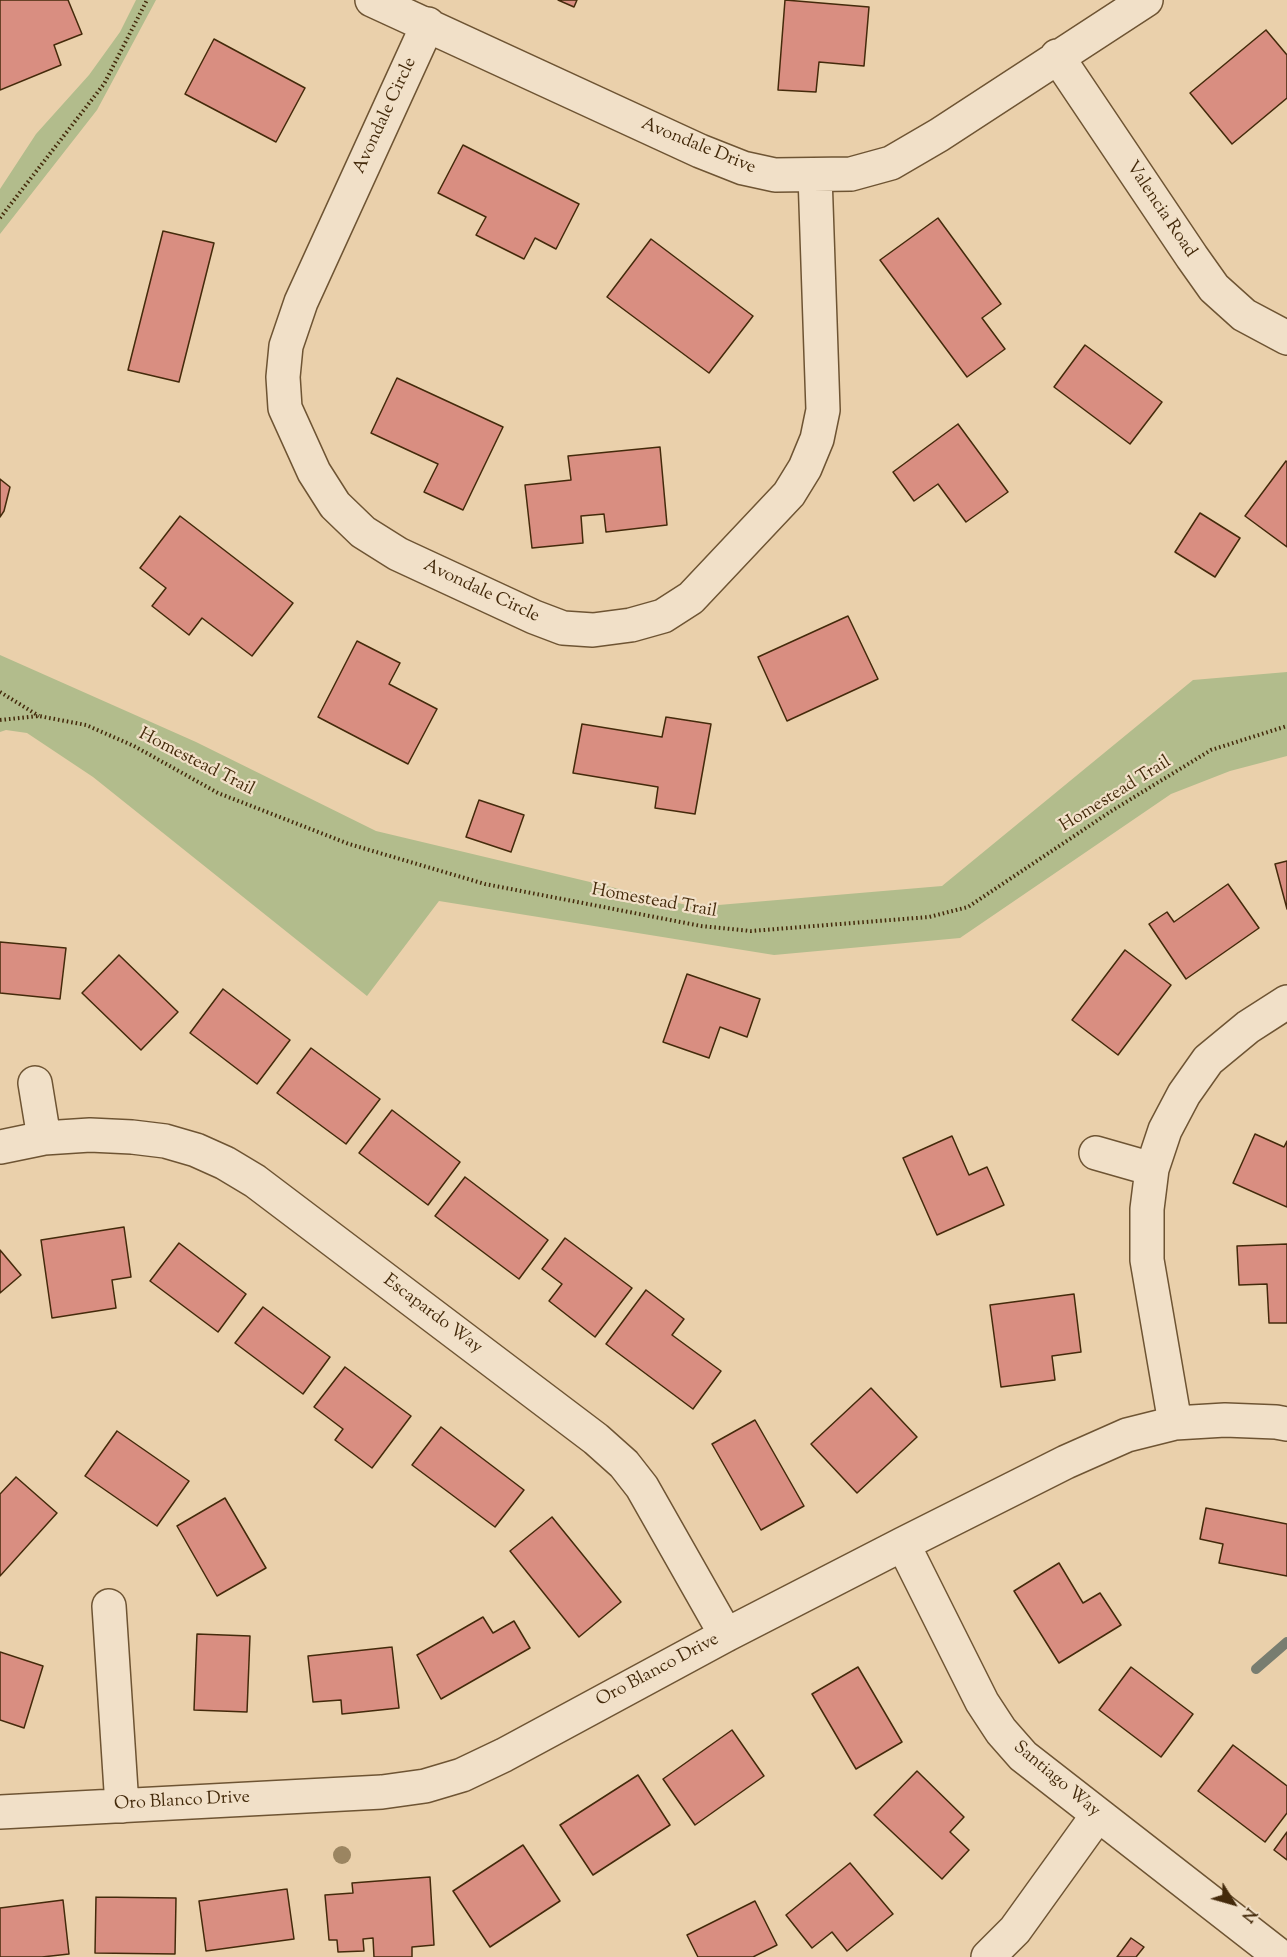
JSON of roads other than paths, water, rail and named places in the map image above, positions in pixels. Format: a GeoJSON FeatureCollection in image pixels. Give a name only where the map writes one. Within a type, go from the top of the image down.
{"type":"FeatureCollection","features":[{"type":"Feature","properties":{"kind":"street","name":"Avondale Drive"},"geometry":{"type":"LineString","coordinates":[[372,0],[699,151],[743,168],[775,175],[851,174],[891,163],[939,135],[1146,0]]}},
{"type":"Feature","properties":{"kind":"street","name":"Avondale Circle"},"geometry":{"type":"LineString","coordinates":[[428,24],[301,302],[286,346],[283,377],[285,408],[314,472],[335,505],[363,532],[398,555],[534,618],[563,628],[593,630],[631,625],[663,616],[691,598],[789,494],[805,468],[817,439],[823,410],[816,175]]}},
{"type":"Feature","properties":{"kind":"street","name":"Valencia Road"},"geometry":{"type":"LineString","coordinates":[[1057,56],[1214,288],[1244,315],[1287,338]]}},
{"type":"Feature","properties":{"kind":"street"},"geometry":{"type":"LineString","coordinates":[[1175,1423],[1147,1260],[1147,1209],[1152,1169],[1165,1130],[1184,1094],[1208,1060],[1248,1027],[1287,1002]]}},
{"type":"Feature","properties":{"kind":"street"},"geometry":{"type":"LineString","coordinates":[[35,1083],[44,1138]]}},
{"type":"Feature","properties":{"kind":"street","name":"Escapardo Way"},"geometry":{"type":"LineString","coordinates":[[0,1147],[44,1138],[90,1135],[165,1141],[196,1150],[225,1163],[255,1181],[596,1439],[624,1464],[642,1487],[726,1635]]}},
{"type":"Feature","properties":{"kind":"street"},"geometry":{"type":"LineString","coordinates":[[1096,1153],[1152,1169]]}},
{"type":"Feature","properties":{"kind":"street","name":"Oro Blanco Drive"},"geometry":{"type":"LineString","coordinates":[[0,1812],[382,1792],[425,1786],[462,1775],[504,1755],[726,1635],[903,1544],[1096,1449],[1127,1436],[1175,1423],[1225,1420],[1287,1424]]}},
{"type":"Feature","properties":{"kind":"street","name":"Santiago Way"},"geometry":{"type":"LineString","coordinates":[[903,1544],[982,1702],[1001,1731],[1023,1756],[1097,1816],[1281,1957]]}},
{"type":"Feature","properties":{"kind":"street"},"geometry":{"type":"LineString","coordinates":[[109,1606],[122,1806]]}},
{"type":"Feature","properties":{"kind":"street"},"geometry":{"type":"LineString","coordinates":[[988,1957],[1015,1930],[1097,1816]]}},
{"type":"Feature","properties":{"kind":"waterway"},"geometry":{"type":"LineString","coordinates":[[1256,1669],[1287,1642]]}}]}
